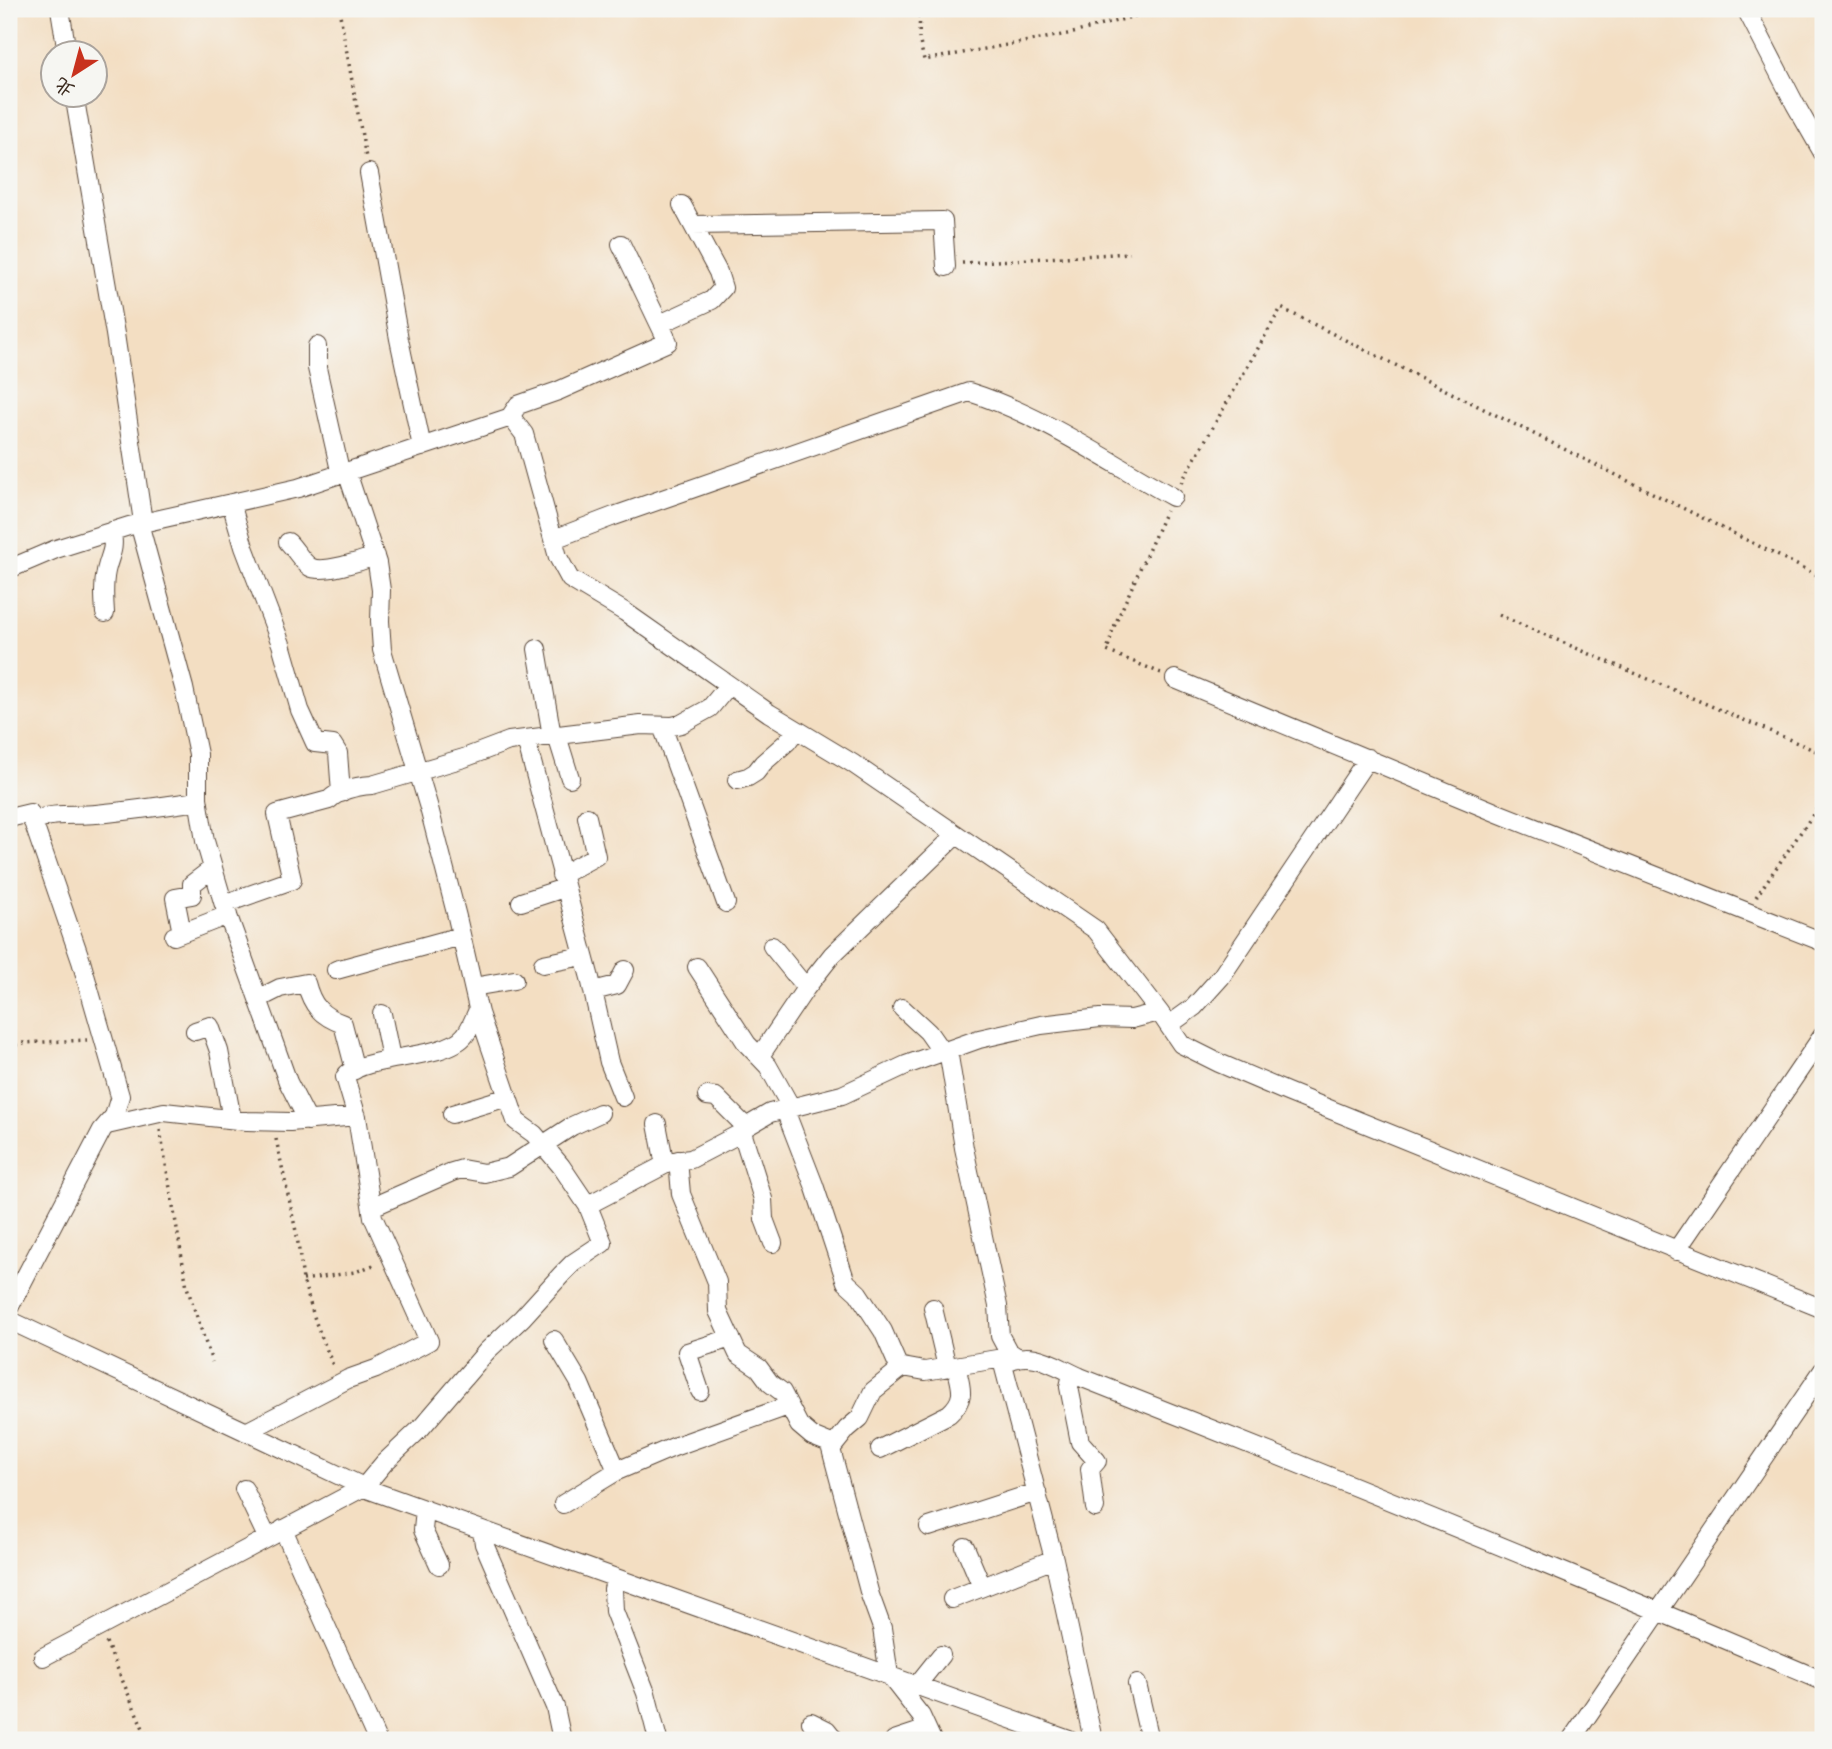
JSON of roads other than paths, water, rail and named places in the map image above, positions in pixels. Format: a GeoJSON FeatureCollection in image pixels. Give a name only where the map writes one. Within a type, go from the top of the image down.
{"type":"FeatureCollection","features":[{"type":"Feature","properties":{"kind":"street"},"geometry":{"type":"LineString","coordinates":[[60,9],[65,38]]}},
{"type":"Feature","properties":{"kind":"street"},"geometry":{"type":"LineString","coordinates":[[1746,9],[1823,153]]}},
{"type":"Feature","properties":{"kind":"street"},"geometry":{"type":"LineString","coordinates":[[76,108],[115,334],[141,523],[184,688],[198,754],[198,802],[205,841],[226,910],[288,1082],[308,1121]]}},
{"type":"Feature","properties":{"kind":"street"},"geometry":{"type":"LineString","coordinates":[[369,173],[422,447]]}},
{"type":"Feature","properties":{"kind":"street"},"geometry":{"type":"LineString","coordinates":[[660,324],[712,300],[723,288],[721,279],[682,205]]}},
{"type":"Feature","properties":{"kind":"street"},"geometry":{"type":"LineString","coordinates":[[693,225],[943,221],[946,266]]}},
{"type":"Feature","properties":{"kind":"street"},"geometry":{"type":"LineString","coordinates":[[9,569],[112,531],[298,488],[510,417],[518,405],[558,391],[668,342],[621,244]]}},
{"type":"Feature","properties":{"kind":"street"},"geometry":{"type":"LineString","coordinates":[[43,1657],[364,1488],[384,1463],[421,1429],[487,1351],[573,1263],[603,1243],[587,1205],[544,1145],[516,1121],[478,1010],[418,771],[383,650],[381,590],[374,556],[344,474],[317,368],[317,346]]}},
{"type":"Feature","properties":{"kind":"street"},"geometry":{"type":"LineString","coordinates":[[554,540],[614,516],[969,392],[1013,409],[1067,436],[1173,497]]}},
{"type":"Feature","properties":{"kind":"street"},"geometry":{"type":"LineString","coordinates":[[510,417],[524,434],[561,566],[570,579],[625,612],[728,686],[852,763],[1096,930],[1181,1044],[1219,1063],[1823,1309]]}},
{"type":"Feature","properties":{"kind":"street"},"geometry":{"type":"LineString","coordinates":[[231,503],[310,734],[315,743],[333,745],[338,753],[341,793]]}},
{"type":"Feature","properties":{"kind":"street"},"geometry":{"type":"LineString","coordinates":[[105,613],[106,567],[114,547],[112,531]]}},
{"type":"Feature","properties":{"kind":"street"},"geometry":{"type":"LineString","coordinates":[[288,542],[309,566],[320,571],[374,556]]}},
{"type":"Feature","properties":{"kind":"street"},"geometry":{"type":"LineString","coordinates":[[537,649],[555,736],[570,778]]}},
{"type":"Feature","properties":{"kind":"street"},"geometry":{"type":"LineString","coordinates":[[1175,679],[1495,812],[1823,942]]}},
{"type":"Feature","properties":{"kind":"street"},"geometry":{"type":"LineString","coordinates":[[213,868],[192,884],[192,895],[175,898],[178,934],[292,880],[277,814],[329,800],[334,795],[357,786],[372,785],[464,758],[509,741],[641,725],[681,724],[710,708],[728,686]]}},
{"type":"Feature","properties":{"kind":"street"},"geometry":{"type":"LineString","coordinates":[[662,726],[726,904]]}},
{"type":"Feature","properties":{"kind":"street"},"geometry":{"type":"LineString","coordinates":[[737,780],[748,778],[756,772],[796,730]]}},
{"type":"Feature","properties":{"kind":"street"},"geometry":{"type":"LineString","coordinates":[[526,740],[593,991],[609,1062],[623,1097]]}},
{"type":"Feature","properties":{"kind":"street"},"geometry":{"type":"LineString","coordinates":[[587,1205],[671,1163],[691,1159],[770,1114],[842,1095],[906,1065],[979,1039],[1041,1025],[1100,1018],[1164,1018],[1194,1007],[1221,977],[1368,758]]}},
{"type":"Feature","properties":{"kind":"street"},"geometry":{"type":"LineString","coordinates":[[32,821],[58,814],[95,814],[198,802]]}},
{"type":"Feature","properties":{"kind":"street"},"geometry":{"type":"LineString","coordinates":[[9,818],[30,813],[81,961],[120,1096],[114,1116],[9,1308]]}},
{"type":"Feature","properties":{"kind":"street"},"geometry":{"type":"LineString","coordinates":[[521,902],[562,882],[596,856],[587,817]]}},
{"type":"Feature","properties":{"kind":"street"},"geometry":{"type":"LineString","coordinates":[[760,1056],[832,955],[956,835]]}},
{"type":"Feature","properties":{"kind":"street"},"geometry":{"type":"LineString","coordinates":[[336,970],[461,936]]}},
{"type":"Feature","properties":{"kind":"street"},"geometry":{"type":"LineString","coordinates":[[772,946],[806,988]]}},
{"type":"Feature","properties":{"kind":"street"},"geometry":{"type":"LineString","coordinates":[[543,964],[583,956]]}},
{"type":"Feature","properties":{"kind":"street"},"geometry":{"type":"LineString","coordinates":[[698,967],[747,1044],[768,1066],[789,1110],[846,1282],[858,1293],[883,1331],[900,1370]]}},
{"type":"Feature","properties":{"kind":"street"},"geometry":{"type":"LineString","coordinates":[[593,991],[617,985],[625,970]]}},
{"type":"Feature","properties":{"kind":"street"},"geometry":{"type":"LineString","coordinates":[[473,987],[514,980]]}},
{"type":"Feature","properties":{"kind":"street"},"geometry":{"type":"LineString","coordinates":[[258,999],[280,988],[306,983],[316,1008],[329,1020],[343,1024],[355,1070]]}},
{"type":"Feature","properties":{"kind":"street"},"geometry":{"type":"LineString","coordinates":[[902,1008],[945,1051],[998,1306],[1000,1336],[1008,1351],[1093,1740]]}},
{"type":"Feature","properties":{"kind":"street"},"geometry":{"type":"LineString","coordinates":[[246,1432],[340,1383],[376,1370],[429,1341],[373,1217],[357,1116],[345,1077],[348,1072],[391,1058],[429,1053],[456,1043],[467,1033],[478,1010]]}},
{"type":"Feature","properties":{"kind":"street"},"geometry":{"type":"LineString","coordinates":[[382,1014],[391,1058]]}},
{"type":"Feature","properties":{"kind":"street"},"geometry":{"type":"LineString","coordinates":[[195,1031],[210,1026],[219,1051],[232,1119]]}},
{"type":"Feature","properties":{"kind":"street"},"geometry":{"type":"LineString","coordinates":[[1676,1251],[1823,1035]]}},
{"type":"Feature","properties":{"kind":"street"},"geometry":{"type":"LineString","coordinates":[[707,1096],[716,1097],[744,1129],[764,1199],[764,1219],[773,1243]]}},
{"type":"Feature","properties":{"kind":"street"},"geometry":{"type":"LineString","coordinates":[[452,1114],[508,1097]]}},
{"type":"Feature","properties":{"kind":"street"},"geometry":{"type":"LineString","coordinates":[[372,1207],[462,1169],[484,1173],[509,1167],[572,1126],[600,1113]]}},
{"type":"Feature","properties":{"kind":"street"},"geometry":{"type":"LineString","coordinates":[[107,1125],[158,1114],[273,1122],[357,1116]]}},
{"type":"Feature","properties":{"kind":"street"},"geometry":{"type":"LineString","coordinates":[[657,1124],[681,1194],[718,1282],[718,1311],[738,1354],[759,1368],[770,1383],[782,1392],[799,1425],[812,1436],[834,1445]]}},
{"type":"Feature","properties":{"kind":"street"},"geometry":{"type":"LineString","coordinates":[[880,1449],[949,1414],[962,1398],[933,1308]]}},
{"type":"Feature","properties":{"kind":"street"},"geometry":{"type":"LineString","coordinates":[[9,1320],[364,1488],[1065,1739]]}},
{"type":"Feature","properties":{"kind":"street"},"geometry":{"type":"LineString","coordinates":[[700,1391],[687,1352],[731,1338]]}},
{"type":"Feature","properties":{"kind":"street"},"geometry":{"type":"LineString","coordinates":[[554,1340],[579,1382],[617,1471]]}},
{"type":"Feature","properties":{"kind":"street"},"geometry":{"type":"LineString","coordinates":[[894,1740],[929,1735],[921,1716],[889,1675],[881,1628],[831,1449],[860,1418],[873,1391],[900,1370],[909,1367],[925,1371],[997,1359],[1010,1361],[1022,1355],[1049,1362],[1072,1374],[1562,1570],[1823,1681]]}},
{"type":"Feature","properties":{"kind":"street"},"geometry":{"type":"LineString","coordinates":[[1571,1740],[1823,1370]]}},
{"type":"Feature","properties":{"kind":"street"},"geometry":{"type":"LineString","coordinates":[[1072,1374],[1069,1387],[1080,1442],[1097,1461],[1090,1469],[1095,1508]]}},
{"type":"Feature","properties":{"kind":"street"},"geometry":{"type":"LineString","coordinates":[[564,1504],[617,1471],[676,1446],[788,1406]]}},
{"type":"Feature","properties":{"kind":"street"},"geometry":{"type":"LineString","coordinates":[[244,1489],[275,1533],[377,1740]]}},
{"type":"Feature","properties":{"kind":"street"},"geometry":{"type":"LineString","coordinates":[[929,1527],[1037,1492]]}},
{"type":"Feature","properties":{"kind":"street"},"geometry":{"type":"LineString","coordinates":[[425,1510],[423,1530],[439,1565]]}},
{"type":"Feature","properties":{"kind":"street"},"geometry":{"type":"LineString","coordinates":[[482,1530],[484,1544],[555,1707],[562,1740]]}},
{"type":"Feature","properties":{"kind":"street"},"geometry":{"type":"LineString","coordinates":[[965,1547],[982,1587]]}},
{"type":"Feature","properties":{"kind":"street"},"geometry":{"type":"LineString","coordinates":[[952,1600],[1054,1559]]}},
{"type":"Feature","properties":{"kind":"street"},"geometry":{"type":"LineString","coordinates":[[616,1578],[613,1589],[614,1611],[646,1693],[658,1740]]}},
{"type":"Feature","properties":{"kind":"street"},"geometry":{"type":"LineString","coordinates":[[918,1685],[941,1655]]}},
{"type":"Feature","properties":{"kind":"street"},"geometry":{"type":"LineString","coordinates":[[1136,1684],[1150,1740]]}},
{"type":"Feature","properties":{"kind":"street"},"geometry":{"type":"LineString","coordinates":[[811,1722],[827,1730],[835,1740]]}}]}
